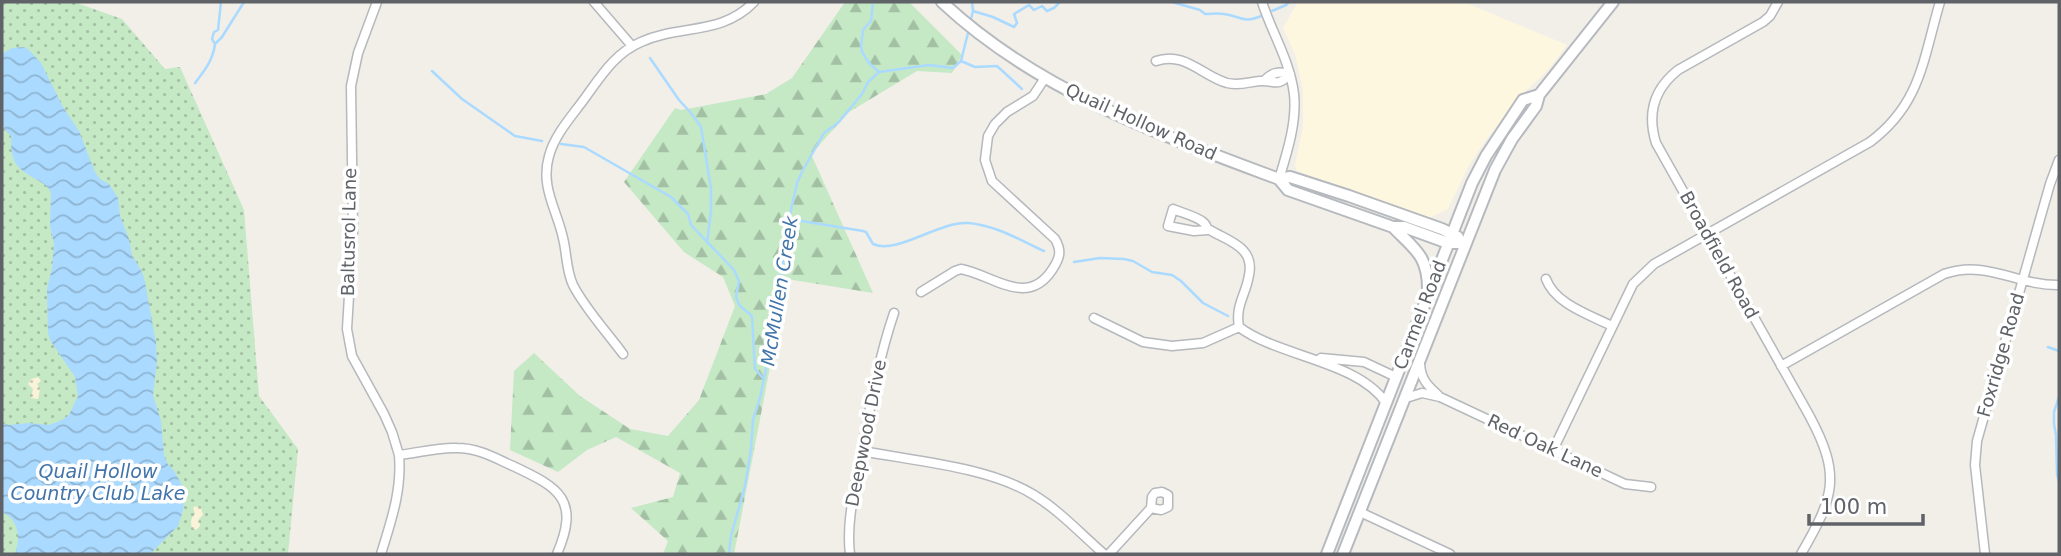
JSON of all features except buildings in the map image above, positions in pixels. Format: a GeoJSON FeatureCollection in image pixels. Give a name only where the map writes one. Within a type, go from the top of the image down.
{"type":"FeatureCollection","features":[{"type":"Feature","properties":{"kind":"main road","name":"Carmel Road"},"geometry":{"type":"LineString","coordinates":[[1343,554],[1495,170],[1512,139],[1536,106],[1539,95],[1614,2]]}},
{"type":"Feature","properties":{"kind":"main road","name":"Quail Hollow Road"},"geometry":{"type":"LineString","coordinates":[[946,6],[977,32],[1045,78],[1110,112],[1279,179],[1288,190],[1393,227],[1404,227],[1466,243]]}},
{"type":"Feature","properties":{"kind":"main road","name":"Carmel Road"},"geometry":{"type":"LineString","coordinates":[[1327,554],[1472,183],[1523,100],[1539,95]]}},
{"type":"Feature","properties":{"kind":"main road","name":"Quail Hollow Road"},"geometry":{"type":"LineString","coordinates":[[1279,179],[1290,177],[1349,195],[1450,238]]}},
{"type":"Feature","properties":{"kind":"main road"},"geometry":{"type":"LineString","coordinates":[[1393,227],[1419,253],[1427,271],[1428,293]]}},
{"type":"Feature","properties":{"kind":"main road"},"geometry":{"type":"LineString","coordinates":[[1396,377],[1401,382],[1406,398]]}},
{"type":"Feature","properties":{"kind":"street","name":"Baltusrol Lane"},"geometry":{"type":"LineString","coordinates":[[377,2],[358,53],[351,86],[353,230],[346,323],[352,356],[384,414],[398,456],[400,486],[381,554]]}},
{"type":"Feature","properties":{"kind":"street"},"geometry":{"type":"LineString","coordinates":[[594,2],[632,46]]}},
{"type":"Feature","properties":{"kind":"street"},"geometry":{"type":"LineString","coordinates":[[623,354],[573,284],[561,232],[547,192],[549,154],[559,135],[611,63],[632,46],[656,37],[719,24],[738,15],[754,2]]}},
{"type":"Feature","properties":{"kind":"street"},"geometry":{"type":"LineString","coordinates":[[1262,2],[1290,74],[1294,97],[1292,130],[1279,179]]}},
{"type":"Feature","properties":{"kind":"street","name":"Broadfield Road"},"geometry":{"type":"LineString","coordinates":[[1778,2],[1763,22],[1669,77],[1657,94],[1651,124],[1656,143],[1821,437],[1830,475],[1828,500],[1823,515],[1801,554]]}},
{"type":"Feature","properties":{"kind":"street"},"geometry":{"type":"LineString","coordinates":[[1553,450],[1628,293],[1645,271],[1884,132],[1904,108],[1915,88],[1940,2]]}},
{"type":"Feature","properties":{"kind":"street"},"geometry":{"type":"LineString","coordinates":[[1156,61],[1180,59],[1217,79],[1236,85],[1264,81],[1273,84],[1283,81],[1290,74]]}},
{"type":"Feature","properties":{"kind":"street"},"geometry":{"type":"LineString","coordinates":[[921,292],[961,269],[1007,286],[1025,288],[1046,278],[1056,264],[1060,248],[1055,239],[992,181],[985,160],[988,136],[995,124],[1007,112],[1033,96],[1045,78]]}},
{"type":"Feature","properties":{"kind":"street","name":"Foxridge Road"},"geometry":{"type":"LineString","coordinates":[[1985,554],[1975,465],[1977,441],[2059,160]]}},
{"type":"Feature","properties":{"kind":"street"},"geometry":{"type":"LineString","coordinates":[[1208,230],[1203,222],[1173,209],[1168,226],[1194,231],[1208,230],[1235,242],[1245,252],[1249,260],[1250,274],[1238,306],[1240,327]]}},
{"type":"Feature","properties":{"kind":"street"},"geometry":{"type":"LineString","coordinates":[[1781,366],[1944,274],[1956,270],[1975,268],[2022,281],[2059,285]]}},
{"type":"Feature","properties":{"kind":"street"},"geometry":{"type":"LineString","coordinates":[[1546,279],[1548,286],[1561,298],[1612,326]]}},
{"type":"Feature","properties":{"kind":"street","name":"Deepwood Drive"},"geometry":{"type":"LineString","coordinates":[[850,554],[851,512],[862,451],[878,367],[894,313]]}},
{"type":"Feature","properties":{"kind":"street"},"geometry":{"type":"LineString","coordinates":[[1094,318],[1143,342],[1172,345],[1203,343],[1240,327],[1304,357],[1329,364],[1373,388],[1385,403]]}},
{"type":"Feature","properties":{"kind":"street"},"geometry":{"type":"LineString","coordinates":[[1304,357],[1364,362],[1396,377]]}},
{"type":"Feature","properties":{"kind":"street","name":"Red Oak Lane"},"geometry":{"type":"LineString","coordinates":[[1420,364],[1425,384],[1440,397]]}},
{"type":"Feature","properties":{"kind":"street","name":"Red Oak Lane"},"geometry":{"type":"LineString","coordinates":[[1406,398],[1422,393],[1440,397],[1625,484],[1651,487]]}},
{"type":"Feature","properties":{"kind":"street"},"geometry":{"type":"LineString","coordinates":[[398,456],[453,448],[471,449],[484,452],[550,484],[560,495],[568,517],[565,536],[557,554]]}},
{"type":"Feature","properties":{"kind":"street"},"geometry":{"type":"LineString","coordinates":[[862,451],[981,473],[1014,485],[1050,506],[1106,554],[1151,508]]}},
{"type":"Feature","properties":{"kind":"street"},"geometry":{"type":"LineString","coordinates":[[1360,512],[1450,554]]}},
{"type":"Feature","properties":{"kind":"shaded area"},"geometry":{"type":"Polygon","coordinates":[[[1298,2],[1464,2],[1567,45],[1548,70],[1517,99],[1485,141],[1468,167],[1448,209],[1429,218],[1297,171],[1295,165],[1303,127],[1303,90],[1295,54],[1283,28],[1298,2]]]}},
{"type":"Feature","properties":{"kind":"green space"},"geometry":{"type":"Polygon","coordinates":[[[2,2],[74,2],[122,19],[165,69],[180,67],[244,210],[259,396],[298,449],[288,554],[2,554],[2,2]]]}},
{"type":"Feature","properties":{"kind":"green space"},"geometry":{"type":"Polygon","coordinates":[[[845,2],[909,2],[962,55],[952,73],[917,71],[849,112],[811,154],[873,293],[787,279],[734,554],[663,554],[668,541],[631,508],[673,497],[680,473],[616,437],[587,450],[558,472],[510,450],[514,371],[534,353],[580,396],[630,429],[668,436],[699,400],[735,306],[723,277],[684,252],[624,182],[675,108],[681,110],[766,94],[792,78],[845,2]]]}},
{"type":"Feature","properties":{"kind":"sand"},"geometry":{"type":"Polygon","coordinates":[[[38,377],[41,381],[37,384],[40,389],[38,399],[31,398],[33,389],[28,384],[31,379],[38,377]]]}},
{"type":"Feature","properties":{"kind":"sand"},"geometry":{"type":"Polygon","coordinates":[[[195,506],[201,508],[203,515],[196,530],[191,524],[195,506]]]}},
{"type":"Feature","properties":{"kind":"water","name":"Quail Hollow Country Club Lake"},"geometry":{"type":"Polygon","coordinates":[[[24,47],[41,63],[63,107],[79,131],[95,172],[109,184],[118,198],[120,216],[132,255],[145,282],[156,343],[153,395],[161,421],[164,455],[185,490],[178,526],[150,554],[15,554],[17,530],[8,515],[2,512],[2,423],[49,425],[69,415],[78,396],[75,377],[50,340],[48,332],[47,289],[54,244],[50,226],[51,193],[46,186],[16,164],[11,136],[2,123],[2,54],[12,48],[24,47]]]}},
{"type":"Feature","properties":{"kind":"waterway"},"geometry":{"type":"LineString","coordinates":[[195,83],[212,55],[215,44],[212,39],[214,32],[218,30],[221,2]]}},
{"type":"Feature","properties":{"kind":"waterway"},"geometry":{"type":"LineString","coordinates":[[215,44],[244,2]]}},
{"type":"Feature","properties":{"kind":"waterway"},"geometry":{"type":"LineString","coordinates":[[873,2],[871,21],[863,30],[861,46],[869,63],[879,72]]}},
{"type":"Feature","properties":{"kind":"waterway","name":"McMullen Creek"},"geometry":{"type":"LineString","coordinates":[[970,23],[972,2]]}},
{"type":"Feature","properties":{"kind":"waterway"},"geometry":{"type":"LineString","coordinates":[[973,11],[1014,27],[1017,23],[1014,14],[1029,5],[1034,10],[1042,6],[1047,11],[1060,2]]}},
{"type":"Feature","properties":{"kind":"waterway"},"geometry":{"type":"LineString","coordinates":[[1172,2],[1205,14],[1246,19],[1261,16]]}},
{"type":"Feature","properties":{"kind":"waterway"},"geometry":{"type":"LineString","coordinates":[[1272,11],[1289,2]]}},
{"type":"Feature","properties":{"kind":"waterway","name":"McMullen Creek"},"geometry":{"type":"LineString","coordinates":[[729,554],[731,536],[745,486],[753,420],[773,335],[776,286],[783,268],[785,238],[797,183],[824,133],[838,123],[862,94],[868,82],[879,72],[929,65],[953,68],[961,61],[969,29]]}},
{"type":"Feature","properties":{"kind":"waterway"},"geometry":{"type":"LineString","coordinates":[[650,58],[701,127],[711,189],[707,243]]}},
{"type":"Feature","properties":{"kind":"waterway"},"geometry":{"type":"LineString","coordinates":[[961,61],[975,67],[997,66],[1022,89]]}},
{"type":"Feature","properties":{"kind":"waterway"},"geometry":{"type":"LineString","coordinates":[[432,71],[462,99],[515,136],[542,141]]}},
{"type":"Feature","properties":{"kind":"waterway"},"geometry":{"type":"LineString","coordinates":[[561,144],[584,147],[671,197],[688,214],[691,225],[734,270],[739,281],[736,297],[739,305],[752,316],[755,369],[764,379]]}},
{"type":"Feature","properties":{"kind":"waterway"},"geometry":{"type":"LineString","coordinates":[[789,219],[863,231],[873,244],[883,246],[906,242],[944,227],[978,224],[1044,251]]}},
{"type":"Feature","properties":{"kind":"waterway"},"geometry":{"type":"LineString","coordinates":[[1074,262],[1100,258],[1133,261],[1152,272],[1172,275],[1203,303],[1228,316]]}},
{"type":"Feature","properties":{"kind":"waterway"},"geometry":{"type":"LineString","coordinates":[[2048,347],[2059,351]]}},
{"type":"Feature","properties":{"kind":"waterway"},"geometry":{"type":"LineString","coordinates":[[2059,397],[2054,412],[2059,482]]}}]}
